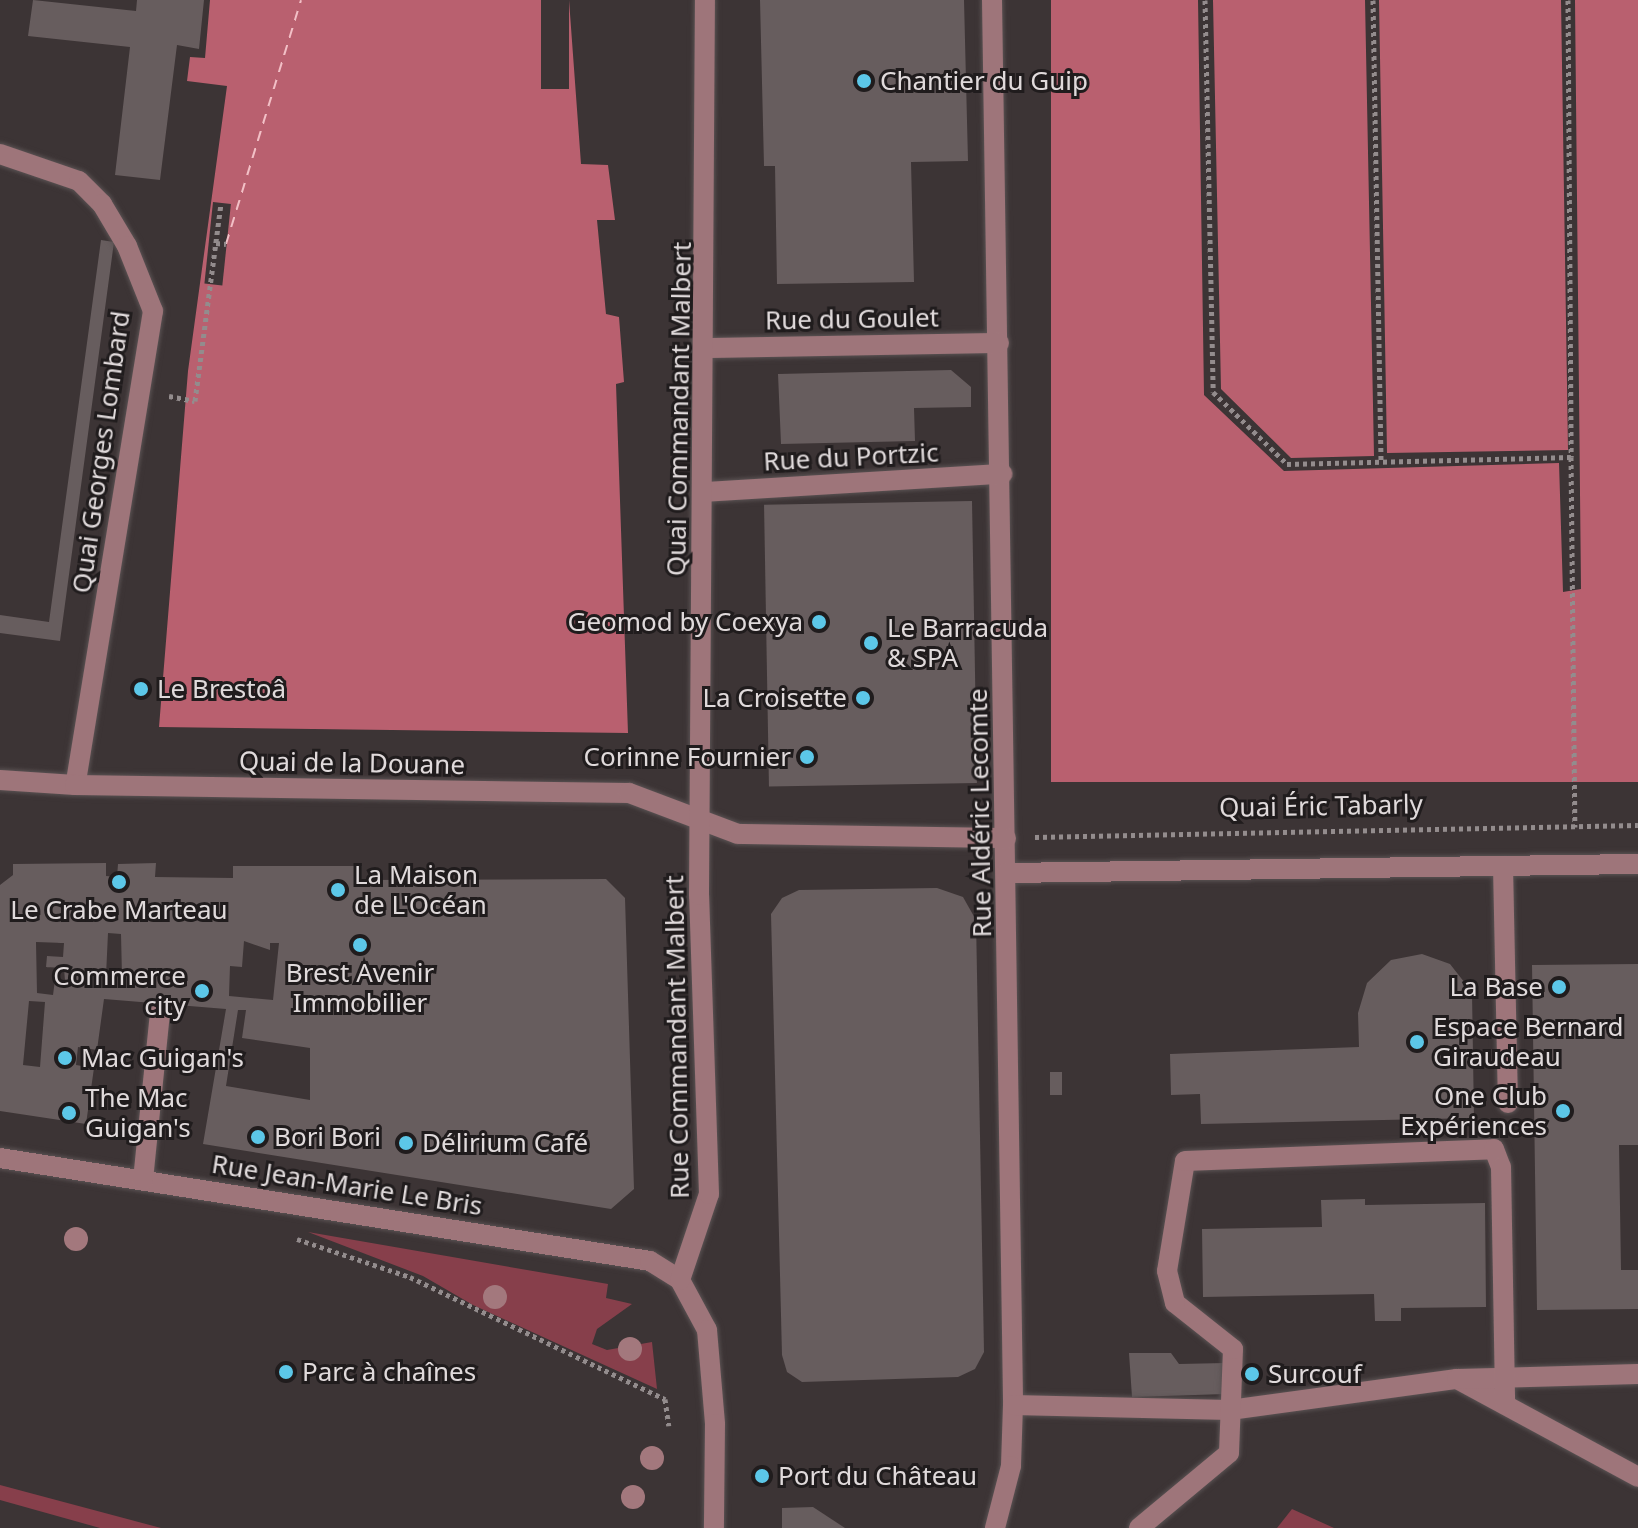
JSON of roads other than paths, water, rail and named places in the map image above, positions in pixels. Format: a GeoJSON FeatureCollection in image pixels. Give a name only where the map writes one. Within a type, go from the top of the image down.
{"type":"FeatureCollection","features":[{"type":"Feature","properties":{"kind":"street","name":"Quai Commandant Malbert"},"geometry":{"type":"LineString","coordinates":[[699,819],[706,348],[705,0]]}},
{"type":"Feature","properties":{"kind":"street","name":"Rue Aldéric Lecomte"},"geometry":{"type":"LineString","coordinates":[[992,0],[1002,474],[1013,1405],[1011,1466],[995,1528]]}},
{"type":"Feature","properties":{"kind":"street","name":"Quai Georges Lombard"},"geometry":{"type":"LineString","coordinates":[[0,154],[79,181],[102,204],[127,246],[153,311],[75,785]]}},
{"type":"Feature","properties":{"kind":"street","name":"Rue du Goulet"},"geometry":{"type":"LineString","coordinates":[[706,348],[999,343]]}},
{"type":"Feature","properties":{"kind":"street","name":"Rue du Portzic"},"geometry":{"type":"LineString","coordinates":[[704,492],[1002,474]]}},
{"type":"Feature","properties":{"kind":"street","name":"Quai de la Douane"},"geometry":{"type":"LineString","coordinates":[[0,780],[75,785],[629,793],[738,834],[1006,838]]}},
{"type":"Feature","properties":{"kind":"street","name":"Rue Commandant Malbert"},"geometry":{"type":"LineString","coordinates":[[680,1280],[709,1194],[699,819]]}},
{"type":"Feature","properties":{"kind":"street"},"geometry":{"type":"LineString","coordinates":[[1006,873],[1638,864]]}},
{"type":"Feature","properties":{"kind":"street"},"geometry":{"type":"LineString","coordinates":[[1503,866],[1508,1103]]}},
{"type":"Feature","properties":{"kind":"street"},"geometry":{"type":"LineString","coordinates":[[143,1180],[160,1013]]}},
{"type":"Feature","properties":{"kind":"street"},"geometry":{"type":"LineString","coordinates":[[1139,1528],[1229,1453],[1233,1349],[1175,1303],[1167,1271],[1185,1161],[1494,1149],[1501,1167],[1505,1404]]}},
{"type":"Feature","properties":{"kind":"street","name":"Rue Jean-Marie Le Bris"},"geometry":{"type":"LineString","coordinates":[[0,1158],[623,1255],[650,1261],[680,1280]]}},
{"type":"Feature","properties":{"kind":"street"},"geometry":{"type":"LineString","coordinates":[[680,1280],[700,1310],[711,1347],[714,1528]]}},
{"type":"Feature","properties":{"kind":"street"},"geometry":{"type":"LineString","coordinates":[[1013,1405],[1230,1410],[1457,1379],[1638,1374]]}},
{"type":"Feature","properties":{"kind":"street"},"geometry":{"type":"LineString","coordinates":[[1457,1379],[1638,1477]]}},
{"type":"Feature","properties":{"kind":"place","name":"Chantier du Guip"},"geometry":{"type":"Point","coordinates":[864,81]}},
{"type":"Feature","properties":{"kind":"place","name":"Geomod by Coexya"},"geometry":{"type":"Point","coordinates":[819,622]}},
{"type":"Feature","properties":{"kind":"place","name":"Le Barracuda & SPA"},"geometry":{"type":"Point","coordinates":[871,643]}},
{"type":"Feature","properties":{"kind":"place","name":"Le Brestoâ"},"geometry":{"type":"Point","coordinates":[141,689]}},
{"type":"Feature","properties":{"kind":"place","name":"La Croisette"},"geometry":{"type":"Point","coordinates":[863,698]}},
{"type":"Feature","properties":{"kind":"place","name":"Corinne Fournier"},"geometry":{"type":"Point","coordinates":[807,757]}},
{"type":"Feature","properties":{"kind":"place","name":"Le Crabe Marteau"},"geometry":{"type":"Point","coordinates":[119,882]}},
{"type":"Feature","properties":{"kind":"place","name":"La Maison de L'Océan"},"geometry":{"type":"Point","coordinates":[338,890]}},
{"type":"Feature","properties":{"kind":"place","name":"Brest Avenir Immobilier"},"geometry":{"type":"Point","coordinates":[360,945]}},
{"type":"Feature","properties":{"kind":"place","name":"La Base"},"geometry":{"type":"Point","coordinates":[1559,987]}},
{"type":"Feature","properties":{"kind":"place","name":"Commerce city"},"geometry":{"type":"Point","coordinates":[202,991]}},
{"type":"Feature","properties":{"kind":"place","name":"Espace Bernard Giraudeau"},"geometry":{"type":"Point","coordinates":[1417,1042]}},
{"type":"Feature","properties":{"kind":"place","name":"Mac Guigan's"},"geometry":{"type":"Point","coordinates":[65,1058]}},
{"type":"Feature","properties":{"kind":"place","name":"One Club Expériences"},"geometry":{"type":"Point","coordinates":[1563,1111]}},
{"type":"Feature","properties":{"kind":"place","name":"The Mac Guigan's"},"geometry":{"type":"Point","coordinates":[69,1113]}},
{"type":"Feature","properties":{"kind":"place","name":"Bori Bori"},"geometry":{"type":"Point","coordinates":[258,1137]}},
{"type":"Feature","properties":{"kind":"place","name":"Délirium Café"},"geometry":{"type":"Point","coordinates":[406,1143]}},
{"type":"Feature","properties":{"kind":"place","name":"Parc à chaînes"},"geometry":{"type":"Point","coordinates":[286,1372]}},
{"type":"Feature","properties":{"kind":"place","name":"Surcouf"},"geometry":{"type":"Point","coordinates":[1252,1374]}},
{"type":"Feature","properties":{"kind":"place","name":"Port du Château"},"geometry":{"type":"Point","coordinates":[762,1476]}}]}
